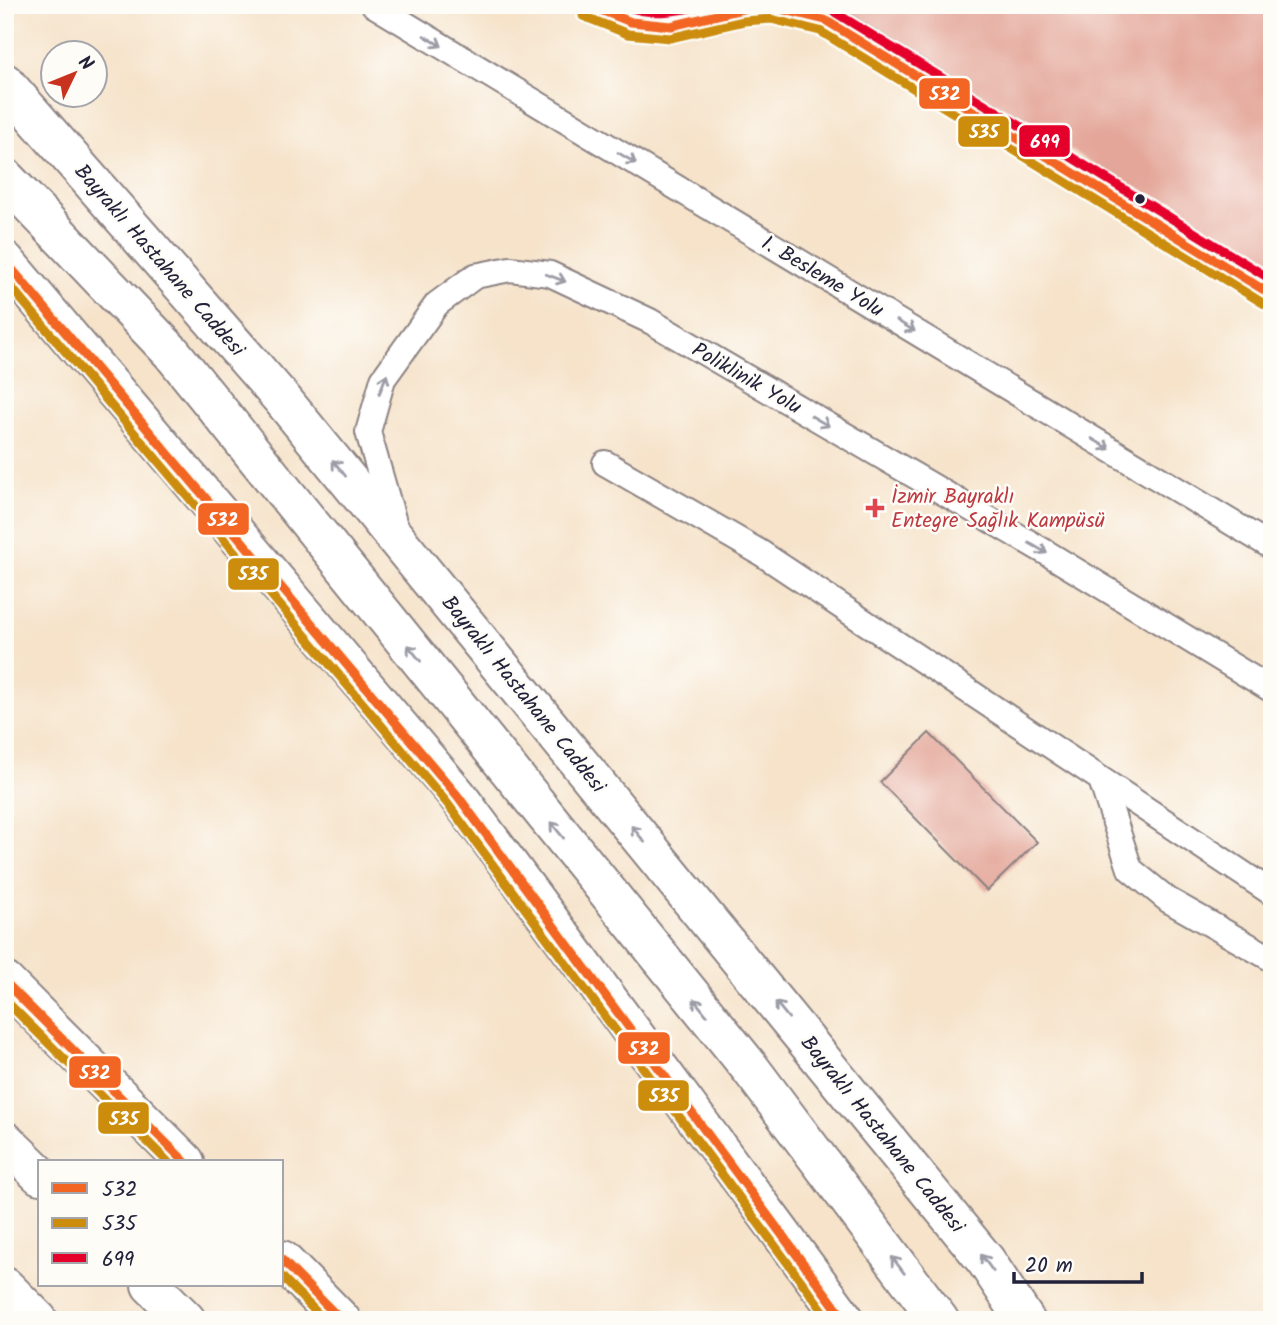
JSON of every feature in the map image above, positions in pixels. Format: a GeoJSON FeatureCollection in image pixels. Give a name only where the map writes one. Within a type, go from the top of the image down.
{"type":"FeatureCollection","features":[{"type":"Feature","properties":{"kind":"main road","name":"Bayraklı Hastahane Caddesi"},"geometry":{"type":"LineString","coordinates":[[5,83],[282,399],[986,1261],[1025,1320]]}},
{"type":"Feature","properties":{"kind":"main road"},"geometry":{"type":"LineString","coordinates":[[5,178],[172,353],[750,1068],[939,1320]]}},
{"type":"Feature","properties":{"kind":"main road"},"geometry":{"type":"LineString","coordinates":[[5,261],[457,795],[845,1320]]}},
{"type":"Feature","properties":{"kind":"main road"},"geometry":{"type":"LineString","coordinates":[[5,982],[182,1160]]}},
{"type":"Feature","properties":{"kind":"main road"},"geometry":{"type":"LineString","coordinates":[[5,1141],[38,1173]]}},
{"type":"Feature","properties":{"kind":"main road"},"geometry":{"type":"LineString","coordinates":[[284,1262],[341,1320]]}},
{"type":"Feature","properties":{"kind":"main road"},"geometry":{"type":"LineString","coordinates":[[152,1286],[186,1320]]}},
{"type":"Feature","properties":{"kind":"main road"},"geometry":{"type":"LineString","coordinates":[[5,1287],[38,1320]]}},
{"type":"Feature","properties":{"kind":"lane","name":"1. Besleme Yolu"},"geometry":{"type":"LineString","coordinates":[[374,5],[1272,547]]}},
{"type":"Feature","properties":{"kind":"lane"},"geometry":{"type":"LineString","coordinates":[[587,5],[631,22],[670,26],[742,9],[772,7],[825,20],[1272,295]]}},
{"type":"Feature","properties":{"kind":"lane"},"geometry":{"type":"LineString","coordinates":[[825,5],[1272,283]]}},
{"type":"Feature","properties":{"kind":"lane","name":"Poliklinik Yolu"},"geometry":{"type":"LineString","coordinates":[[400,543],[368,432],[383,379],[437,304],[475,276],[510,269],[550,274],[650,321],[1047,553],[1272,690]]}},
{"type":"Feature","properties":{"kind":"lane"},"geometry":{"type":"LineString","coordinates":[[605,463],[761,553],[1272,893]]}},
{"type":"Feature","properties":{"kind":"lane"},"geometry":{"type":"LineString","coordinates":[[1101,780],[1130,869],[1167,900],[1272,960]]}},
{"type":"Feature","properties":{"kind":"building"},"geometry":{"type":"Polygon","coordinates":[[[835,5],[1272,5],[1272,274],[835,5]]]}},
{"type":"Feature","properties":{"kind":"building"},"geometry":{"type":"Polygon","coordinates":[[[929,733],[1037,842],[987,891],[880,782],[929,733]]]}},
{"type":"Feature","properties":{"kind":"transit line","name":"532"},"geometry":{"type":"LineString","coordinates":[[588,5],[631,22],[671,26],[742,9],[772,7],[825,20],[1272,295]]}},
{"type":"Feature","properties":{"kind":"transit line","name":"699"},"geometry":{"type":"LineString","coordinates":[[622,5],[643,11],[663,12],[705,5]]}},
{"type":"Feature","properties":{"kind":"transit line","name":"699"},"geometry":{"type":"LineString","coordinates":[[816,5],[831,10],[1272,280]]}},
{"type":"Feature","properties":{"kind":"transit line","name":"535"},"geometry":{"type":"LineString","coordinates":[[583,16],[628,34],[670,38],[744,21],[771,19],[820,31],[1266,305]]}},
{"type":"Feature","properties":{"kind":"transit line","name":"532"},"geometry":{"type":"LineString","coordinates":[[5,261],[457,795],[845,1320]]}},
{"type":"Feature","properties":{"kind":"transit line","name":"535"},"geometry":{"type":"LineString","coordinates":[[5,280],[447,803],[830,1320]]}},
{"type":"Feature","properties":{"kind":"transit line","name":"532"},"geometry":{"type":"LineString","coordinates":[[5,982],[183,1160]]}},
{"type":"Feature","properties":{"kind":"transit line","name":"535"},"geometry":{"type":"LineString","coordinates":[[5,1000],[166,1160]]}},
{"type":"Feature","properties":{"kind":"transit line","name":"532"},"geometry":{"type":"LineString","coordinates":[[284,1262],[341,1320]]}},
{"type":"Feature","properties":{"kind":"transit line","name":"535"},"geometry":{"type":"LineString","coordinates":[[284,1279],[324,1320]]}},
{"type":"Feature","properties":{"kind":"place","name":"İzmir Bayraklı Entegre Sağlık Kampüsü"},"geometry":{"type":"Point","coordinates":[875,508]}}]}
